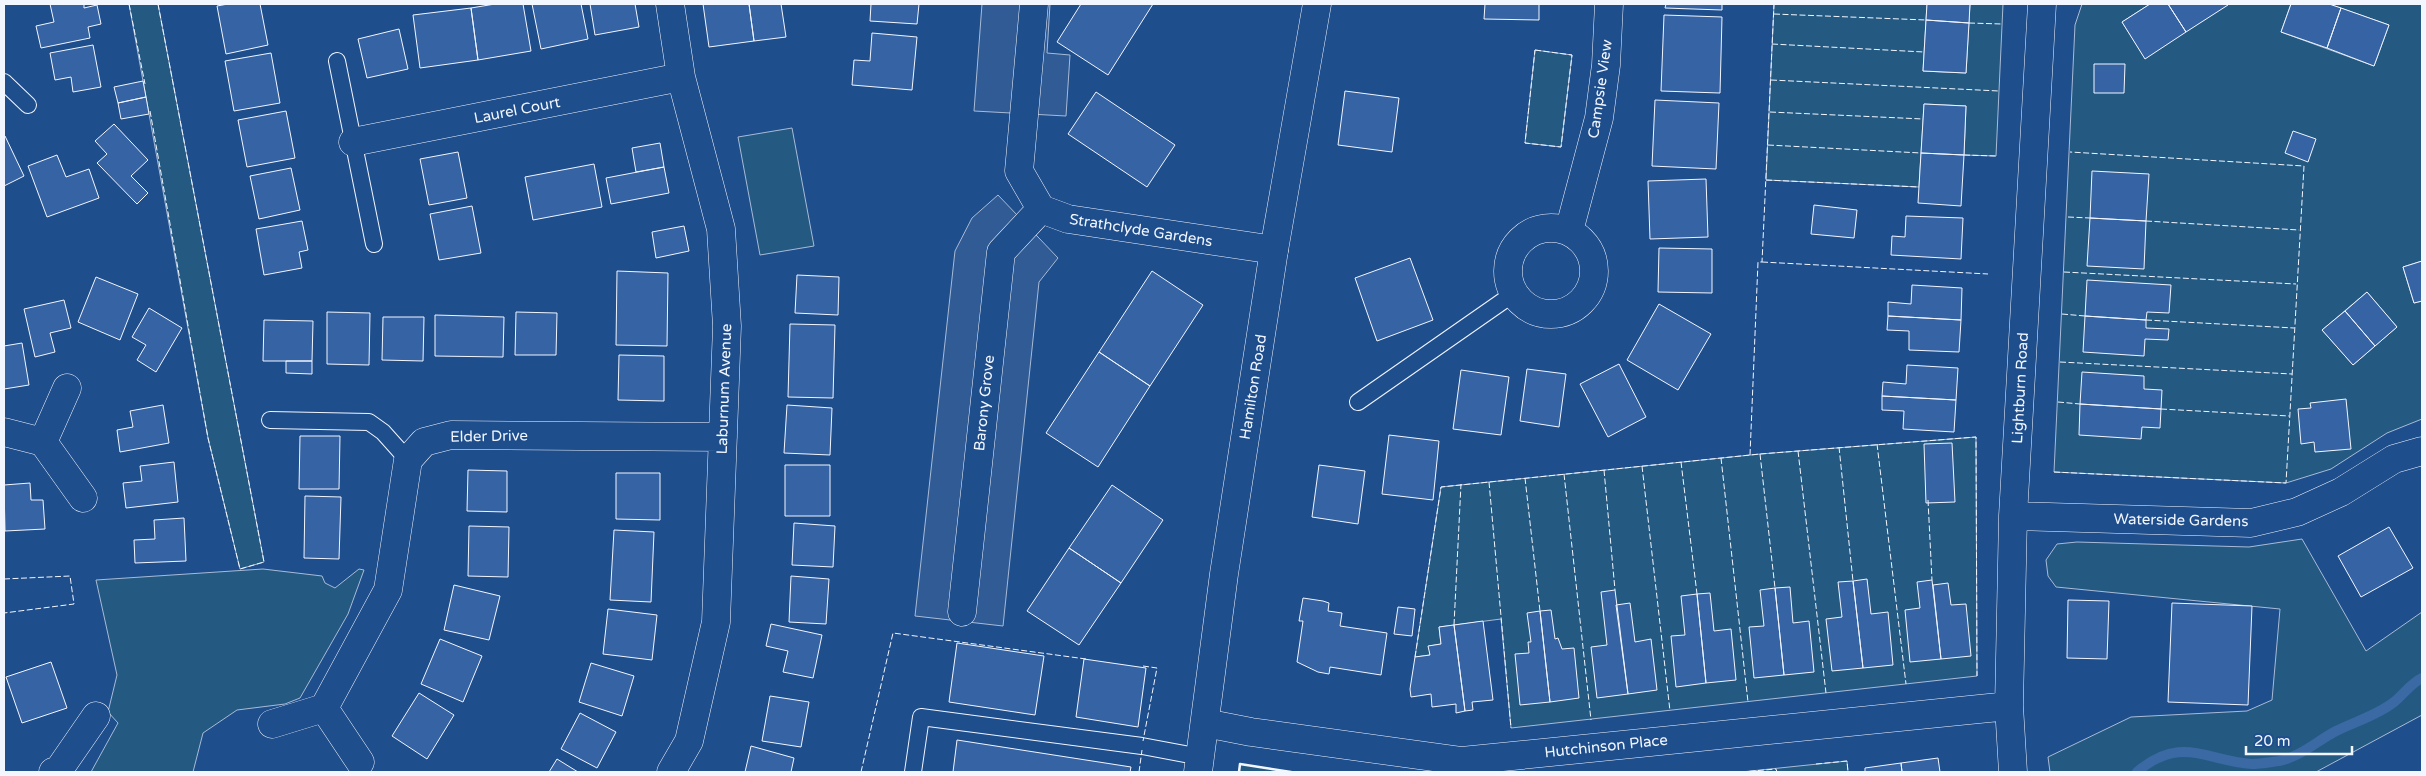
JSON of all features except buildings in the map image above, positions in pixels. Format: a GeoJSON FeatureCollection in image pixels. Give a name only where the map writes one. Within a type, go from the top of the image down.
{"type":"FeatureCollection","features":[{"type":"Feature","properties":{"kind":"street","name":"Laburnum Avenue"},"geometry":{"type":"LineString","coordinates":[[670,4],[681,78],[721,229],[727,326],[716,622],[689,741],[671,772]]}},
{"type":"Feature","properties":{"kind":"street"},"geometry":{"type":"LineString","coordinates":[[1034,4],[1019,171],[1041,209]]}},
{"type":"Feature","properties":{"kind":"street","name":"Hamilton Road"},"geometry":{"type":"LineString","coordinates":[[1200,765],[1226,564],[1274,250],[1317,4]]}},
{"type":"Feature","properties":{"kind":"street","name":"Campsie View"},"geometry":{"type":"LineString","coordinates":[[1568,231],[1599,118],[1606,65],[1609,4]]}},
{"type":"Feature","properties":{"kind":"street","name":"Lightburn Road"},"geometry":{"type":"LineString","coordinates":[[2013,772],[2009,706],[2013,516],[2042,4]]}},
{"type":"Feature","properties":{"kind":"street","name":"Laurel Court"},"geometry":{"type":"LineString","coordinates":[[353,142],[681,78]]}},
{"type":"Feature","properties":{"kind":"street","name":"Strathclyde Gardens"},"geometry":{"type":"LineString","coordinates":[[1041,209],[1068,219],[1274,250]]}},
{"type":"Feature","properties":{"kind":"street","name":"Barony Grove"},"geometry":{"type":"LineString","coordinates":[[962,612],[1001,252],[1041,209]]}},
{"type":"Feature","properties":{"kind":"street"},"geometry":{"type":"LineString","coordinates":[[1541,228],[1555,228],[1568,231],[1580,239],[1589,250],[1594,264],[1592,286],[1579,304],[1566,312],[1552,314],[1537,312],[1523,305],[1514,294],[1508,281],[1507,267],[1510,254],[1518,242],[1528,234],[1541,228]]}},
{"type":"Feature","properties":{"kind":"street"},"geometry":{"type":"LineString","coordinates":[[43,442],[67,388]]}},
{"type":"Feature","properties":{"kind":"street"},"geometry":{"type":"LineString","coordinates":[[4,432],[43,442],[83,498]]}},
{"type":"Feature","properties":{"kind":"street","name":"Elder Drive"},"geometry":{"type":"LineString","coordinates":[[408,460],[424,442],[451,435],[723,437]]}},
{"type":"Feature","properties":{"kind":"street","name":"Waterside Gardens"},"geometry":{"type":"LineString","coordinates":[[2013,516],[2251,523],[2297,512],[2341,492],[2394,459],[2422,450]]}},
{"type":"Feature","properties":{"kind":"street"},"geometry":{"type":"LineString","coordinates":[[272,724],[324,708],[388,590],[408,460]]}},
{"type":"Feature","properties":{"kind":"street","name":"Hutchinson Place"},"geometry":{"type":"LineString","coordinates":[[1205,723],[1251,732],[1462,761],[2009,706]]}},
{"type":"Feature","properties":{"kind":"street"},"geometry":{"type":"LineString","coordinates":[[324,708],[360,762]]}},
{"type":"Feature","properties":{"kind":"street"},"geometry":{"type":"LineString","coordinates":[[56,772],[96,716]]}},
{"type":"Feature","properties":{"kind":"lane"},"geometry":{"type":"LineString","coordinates":[[337,61],[374,244]]}},
{"type":"Feature","properties":{"kind":"lane"},"geometry":{"type":"LineString","coordinates":[[4,82],[28,105]]}},
{"type":"Feature","properties":{"kind":"lane"},"geometry":{"type":"LineString","coordinates":[[1358,402],[1514,294]]}},
{"type":"Feature","properties":{"kind":"lane"},"geometry":{"type":"LineString","coordinates":[[270,420],[369,422],[383,432],[408,460]]}},
{"type":"Feature","properties":{"kind":"lane"},"geometry":{"type":"LineString","coordinates":[[913,772],[921,717],[1142,746],[1200,765]]}},
{"type":"Feature","properties":{"kind":"shaded area"},"geometry":{"type":"Polygon","coordinates":[[[129,4],[158,4],[264,562],[240,569],[208,438],[129,4]]]}},
{"type":"Feature","properties":{"kind":"shaded area"},"geometry":{"type":"Polygon","coordinates":[[[982,4],[1050,4],[1047,53],[1070,55],[1066,116],[974,111],[982,4]]]}},
{"type":"Feature","properties":{"kind":"shaded area"},"geometry":{"type":"Polygon","coordinates":[[[1774,4],[1927,4],[1923,71],[1966,73],[1970,4],[2003,4],[1996,156],[1964,155],[1966,106],[1924,104],[1919,187],[1766,180],[1774,4]]]}},
{"type":"Feature","properties":{"kind":"shaded area"},"geometry":{"type":"Polygon","coordinates":[[[2082,4],[2150,4],[2122,22],[2145,58],[2228,4],[2291,4],[2281,32],[2374,66],[2389,25],[2329,4],[2422,4],[2422,261],[2403,267],[2414,303],[2422,301],[2422,419],[2387,433],[2331,469],[2286,483],[2054,472],[2075,25],[2082,4]],[[2367,292],[2322,330],[2353,365],[2397,327],[2367,292]]]}},
{"type":"Feature","properties":{"kind":"shaded area"},"geometry":{"type":"Polygon","coordinates":[[[1535,50],[1572,55],[1561,147],[1525,143],[1535,50]]]}},
{"type":"Feature","properties":{"kind":"shaded area"},"geometry":{"type":"Polygon","coordinates":[[[792,128],[814,246],[760,255],[738,137],[792,128]]]}},
{"type":"Feature","properties":{"kind":"shaded area"},"geometry":{"type":"Polygon","coordinates":[[[998,195],[1058,258],[1039,282],[1003,626],[915,616],[955,251],[972,218],[998,195]]]}},
{"type":"Feature","properties":{"kind":"shaded area"},"geometry":{"type":"Polygon","coordinates":[[[1976,437],[1977,676],[1511,728],[1501,619],[1439,627],[1441,644],[1429,646],[1430,655],[1415,657],[1441,487],[1760,454],[1976,437]]]}},
{"type":"Feature","properties":{"kind":"shaded area"},"geometry":{"type":"Polygon","coordinates":[[[2302,539],[2366,651],[2422,612],[2422,715],[2316,772],[2050,772],[2048,757],[2131,717],[2247,711],[2272,700],[2280,609],[2056,587],[2048,576],[2046,560],[2057,544],[2077,542],[2249,547],[2302,539]]]}},
{"type":"Feature","properties":{"kind":"shaded area"},"geometry":{"type":"Polygon","coordinates":[[[263,569],[322,576],[325,583],[335,588],[359,569],[364,570],[348,614],[300,698],[285,704],[237,710],[203,733],[193,772],[91,772],[118,723],[108,712],[117,675],[96,580],[263,569]]]}},
{"type":"Feature","properties":{"kind":"shaded area"},"geometry":{"type":"Polygon","coordinates":[[[1847,761],[1848,772],[1741,772],[1847,761]]]}},
{"type":"Feature","properties":{"kind":"shaded area"},"geometry":{"type":"Polygon","coordinates":[[[1240,764],[1291,772],[1239,772],[1240,764]]]}},
{"type":"Feature","properties":{"kind":"waterway"},"geometry":{"type":"LineString","coordinates":[[2137,772],[2167,754],[2181,752],[2252,764],[2287,759],[2336,731],[2388,707],[2422,678]]}},
{"type":"Feature","properties":{"kind":"fence"},"geometry":{"type":"LineString","coordinates":[[129,4],[145,84]]}},
{"type":"Feature","properties":{"kind":"fence"},"geometry":{"type":"LineString","coordinates":[[150,111],[208,438],[240,569],[264,562],[158,4]]}},
{"type":"Feature","properties":{"kind":"fence"},"geometry":{"type":"LineString","coordinates":[[1750,455],[1758,262],[1762,262],[1774,4]]}},
{"type":"Feature","properties":{"kind":"fence"},"geometry":{"type":"LineString","coordinates":[[1774,14],[1926,20]]}},
{"type":"Feature","properties":{"kind":"fence"},"geometry":{"type":"LineString","coordinates":[[1969,23],[2002,24]]}},
{"type":"Feature","properties":{"kind":"fence"},"geometry":{"type":"LineString","coordinates":[[1772,44],[1924,52]]}},
{"type":"Feature","properties":{"kind":"fence"},"geometry":{"type":"LineString","coordinates":[[1535,50],[1572,55],[1561,147],[1525,143],[1535,50]]}},
{"type":"Feature","properties":{"kind":"fence"},"geometry":{"type":"LineString","coordinates":[[1771,80],[1999,91]]}},
{"type":"Feature","properties":{"kind":"fence"},"geometry":{"type":"LineString","coordinates":[[1770,112],[1923,119]]}},
{"type":"Feature","properties":{"kind":"fence"},"geometry":{"type":"LineString","coordinates":[[1768,145],[1921,153]]}},
{"type":"Feature","properties":{"kind":"fence"},"geometry":{"type":"LineString","coordinates":[[2054,472],[2286,483],[2304,166],[2070,152]]}},
{"type":"Feature","properties":{"kind":"fence"},"geometry":{"type":"LineString","coordinates":[[1964,155],[1996,156]]}},
{"type":"Feature","properties":{"kind":"fence"},"geometry":{"type":"LineString","coordinates":[[1766,180],[1919,187]]}},
{"type":"Feature","properties":{"kind":"fence"},"geometry":{"type":"LineString","coordinates":[[2068,217],[2090,218]]}},
{"type":"Feature","properties":{"kind":"fence"},"geometry":{"type":"LineString","coordinates":[[2146,221],[2299,230]]}},
{"type":"Feature","properties":{"kind":"fence"},"geometry":{"type":"LineString","coordinates":[[1762,262],[1988,274]]}},
{"type":"Feature","properties":{"kind":"fence"},"geometry":{"type":"LineString","coordinates":[[2064,272],[2296,284]]}},
{"type":"Feature","properties":{"kind":"fence"},"geometry":{"type":"LineString","coordinates":[[2062,314],[2085,316]]}},
{"type":"Feature","properties":{"kind":"fence"},"geometry":{"type":"LineString","coordinates":[[2146,320],[2294,328]]}},
{"type":"Feature","properties":{"kind":"fence"},"geometry":{"type":"LineString","coordinates":[[2060,362],[2292,374]]}},
{"type":"Feature","properties":{"kind":"fence"},"geometry":{"type":"LineString","coordinates":[[2058,402],[2080,404]]}},
{"type":"Feature","properties":{"kind":"fence"},"geometry":{"type":"LineString","coordinates":[[2161,409],[2289,416]]}},
{"type":"Feature","properties":{"kind":"fence"},"geometry":{"type":"LineString","coordinates":[[1415,657],[1441,487],[1760,454],[1976,437],[1977,676]]}},
{"type":"Feature","properties":{"kind":"fence"},"geometry":{"type":"LineString","coordinates":[[1877,444],[1906,684]]}},
{"type":"Feature","properties":{"kind":"fence"},"geometry":{"type":"LineString","coordinates":[[1839,447],[1853,581]]}},
{"type":"Feature","properties":{"kind":"fence"},"geometry":{"type":"LineString","coordinates":[[1798,451],[1826,693]]}},
{"type":"Feature","properties":{"kind":"fence"},"geometry":{"type":"LineString","coordinates":[[1760,454],[1775,588]]}},
{"type":"Feature","properties":{"kind":"fence"},"geometry":{"type":"LineString","coordinates":[[1721,458],[1748,702]]}},
{"type":"Feature","properties":{"kind":"fence"},"geometry":{"type":"LineString","coordinates":[[1681,462],[1697,594]]}},
{"type":"Feature","properties":{"kind":"fence"},"geometry":{"type":"LineString","coordinates":[[1642,466],[1670,711]]}},
{"type":"Feature","properties":{"kind":"fence"},"geometry":{"type":"LineString","coordinates":[[1604,470],[1615,590]]}},
{"type":"Feature","properties":{"kind":"fence"},"geometry":{"type":"LineString","coordinates":[[1564,474],[1591,720]]}},
{"type":"Feature","properties":{"kind":"fence"},"geometry":{"type":"LineString","coordinates":[[1525,478],[1540,611]]}},
{"type":"Feature","properties":{"kind":"fence"},"geometry":{"type":"LineString","coordinates":[[1489,482],[1511,728]]}},
{"type":"Feature","properties":{"kind":"fence"},"geometry":{"type":"LineString","coordinates":[[1454,625],[1461,484]]}},
{"type":"Feature","properties":{"kind":"fence"},"geometry":{"type":"LineString","coordinates":[[1928,500],[1932,580]]}},
{"type":"Feature","properties":{"kind":"fence"},"geometry":{"type":"LineString","coordinates":[[4,579],[70,576],[74,604],[4,613]]}},
{"type":"Feature","properties":{"kind":"fence"},"geometry":{"type":"LineString","coordinates":[[861,772],[893,633],[1086,659]]}},
{"type":"Feature","properties":{"kind":"fence"},"geometry":{"type":"LineString","coordinates":[[1143,666],[1157,668],[1143,741]]}},
{"type":"Feature","properties":{"kind":"fence"},"geometry":{"type":"LineString","coordinates":[[1139,772],[1142,750]]}},
{"type":"Feature","properties":{"kind":"fence"},"geometry":{"type":"LineString","coordinates":[[1816,764],[1847,761],[1848,772]]}},
{"type":"Feature","properties":{"kind":"fence"},"geometry":{"type":"LineString","coordinates":[[1741,772],[1776,769],[1777,772]]}},
{"type":"Feature","properties":{"kind":"wall"},"geometry":{"type":"LineString","coordinates":[[1239,772],[1240,764],[1291,772]]}}]}
